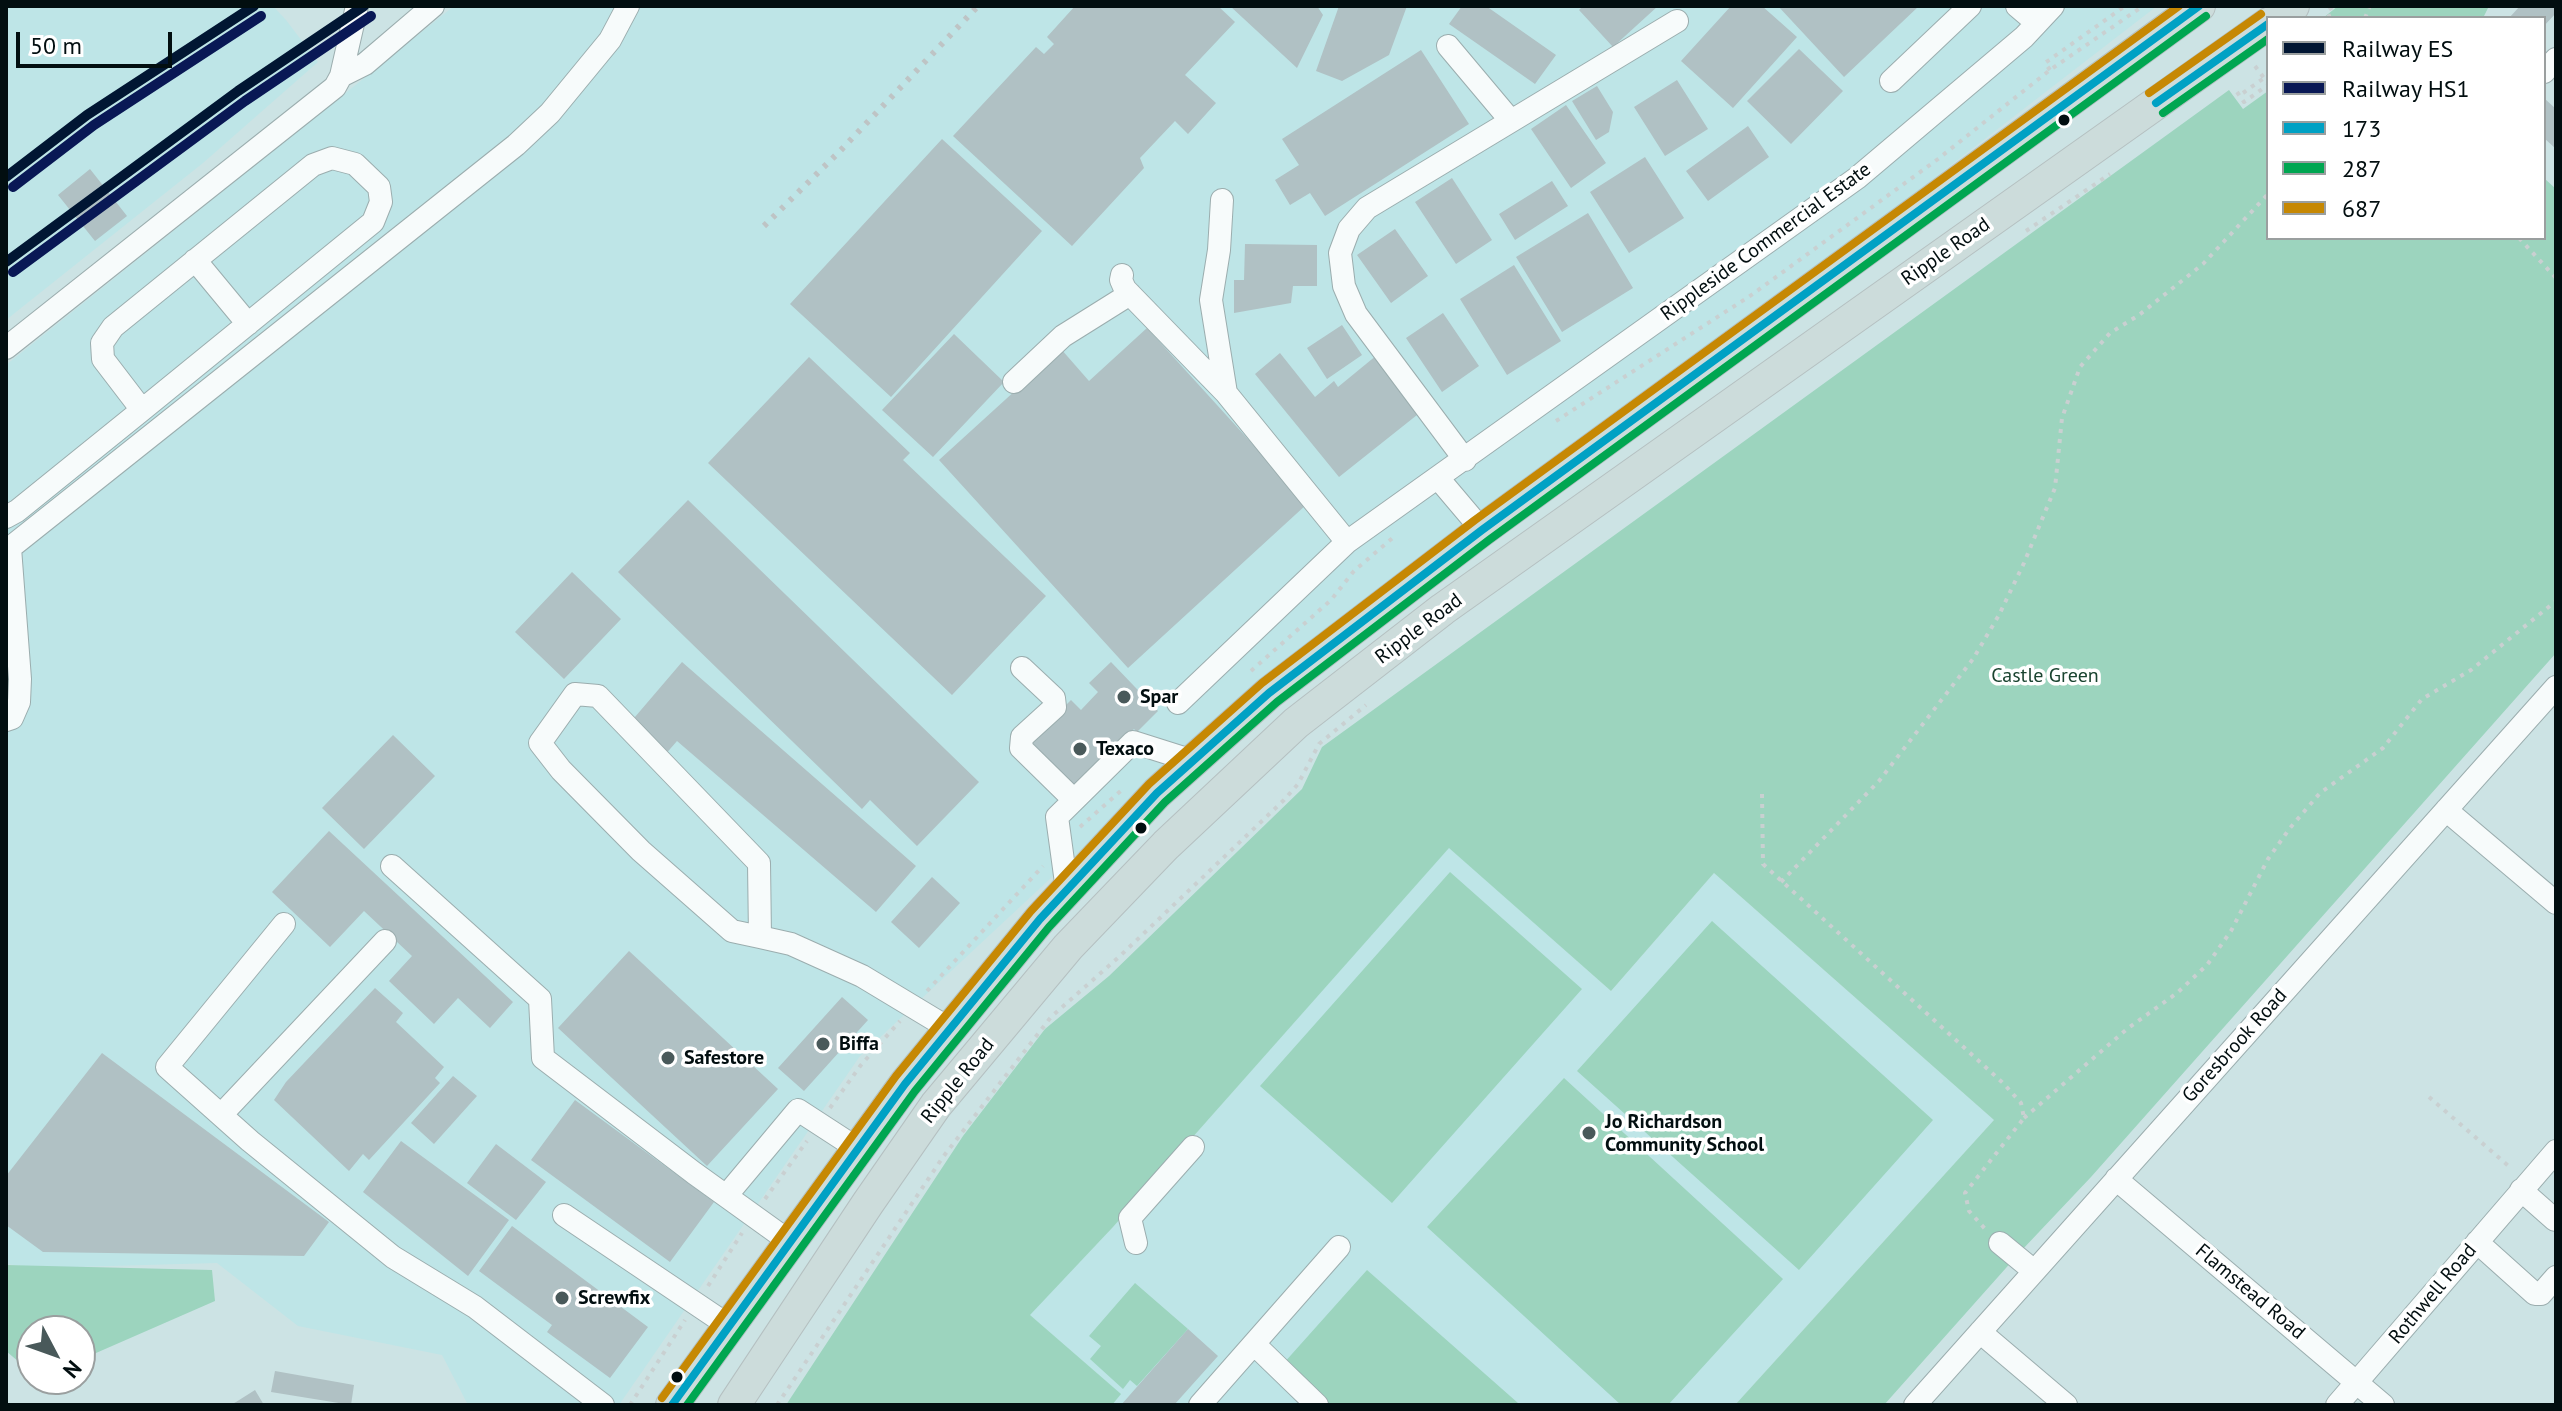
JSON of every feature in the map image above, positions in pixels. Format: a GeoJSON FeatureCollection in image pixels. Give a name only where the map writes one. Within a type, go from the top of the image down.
{"type":"FeatureCollection","features":[{"type":"Feature","properties":{"kind":"highway","name":"Ripple Road"},"geometry":{"type":"LineString","coordinates":[[672,1405],[905,1084],[1040,919],[1157,793],[1269,693],[1482,530],[2199,6]]}},
{"type":"Feature","properties":{"kind":"highway","name":"Ripple Road"},"geometry":{"type":"LineString","coordinates":[[734,1405],[936,1105],[1068,947],[1166,845],[1296,723],[1443,609],[2266,25]]}},
{"type":"Feature","properties":{"kind":"street"},"geometry":{"type":"LineString","coordinates":[[6,348],[335,87],[341,76],[357,6]]}},
{"type":"Feature","properties":{"kind":"street"},"geometry":{"type":"LineString","coordinates":[[341,76],[365,64],[433,6]]}},
{"type":"Feature","properties":{"kind":"street"},"geometry":{"type":"LineString","coordinates":[[6,720],[12,718],[19,702],[20,679],[8,550],[516,145],[550,113],[610,40],[628,6]]}},
{"type":"Feature","properties":{"kind":"street"},"geometry":{"type":"LineString","coordinates":[[1891,81],[1970,6]]}},
{"type":"Feature","properties":{"kind":"street"},"geometry":{"type":"LineString","coordinates":[[2017,6],[2037,23]]}},
{"type":"Feature","properties":{"kind":"street","name":"Rippleside Commercial Estate"},"geometry":{"type":"LineString","coordinates":[[1178,703],[1347,542],[1857,178],[2012,47],[2053,6]]}},
{"type":"Feature","properties":{"kind":"street"},"geometry":{"type":"LineString","coordinates":[[1465,460],[1356,314],[1344,286],[1340,253],[1349,229],[1367,208],[1677,21]]}},
{"type":"Feature","properties":{"kind":"street"},"geometry":{"type":"LineString","coordinates":[[1448,46],[1511,121]]}},
{"type":"Feature","properties":{"kind":"street"},"geometry":{"type":"LineString","coordinates":[[6,517],[17,511],[142,410],[248,324],[373,222],[381,202],[379,187],[355,164],[332,158],[313,165],[113,327],[102,343],[103,359],[142,410]]}},
{"type":"Feature","properties":{"kind":"street"},"geometry":{"type":"LineString","coordinates":[[1222,200],[1219,250],[1211,300],[1226,393]]}},
{"type":"Feature","properties":{"kind":"street"},"geometry":{"type":"LineString","coordinates":[[195,260],[248,324]]}},
{"type":"Feature","properties":{"kind":"street"},"geometry":{"type":"LineString","coordinates":[[1014,382],[1063,336],[1126,285],[1226,393],[1347,542]]}},
{"type":"Feature","properties":{"kind":"street"},"geometry":{"type":"LineString","coordinates":[[1438,478],[1482,530]]}},
{"type":"Feature","properties":{"kind":"street"},"geometry":{"type":"LineString","coordinates":[[1022,668],[1054,698],[1055,707],[1022,737],[1021,748],[1074,800]]}},
{"type":"Feature","properties":{"kind":"street","name":"Goresbrook Road"},"geometry":{"type":"LineString","coordinates":[[1915,1405],[2556,687]]}},
{"type":"Feature","properties":{"kind":"street"},"geometry":{"type":"LineString","coordinates":[[760,937],[759,863],[598,696],[575,694],[540,743],[561,770],[641,851],[732,931],[791,944],[862,976],[950,1029]]}},
{"type":"Feature","properties":{"kind":"street"},"geometry":{"type":"LineString","coordinates":[[1067,890],[1057,817],[1133,742],[1193,761]]}},
{"type":"Feature","properties":{"kind":"street"},"geometry":{"type":"LineString","coordinates":[[2446,810],[2556,903]]}},
{"type":"Feature","properties":{"kind":"street"},"geometry":{"type":"LineString","coordinates":[[392,866],[540,999],[543,1058],[790,1242]]}},
{"type":"Feature","properties":{"kind":"street"},"geometry":{"type":"LineString","coordinates":[[284,924],[167,1067],[393,1257],[475,1307],[603,1405]]}},
{"type":"Feature","properties":{"kind":"street"},"geometry":{"type":"LineString","coordinates":[[221,1115],[385,941]]}},
{"type":"Feature","properties":{"kind":"street"},"geometry":{"type":"LineString","coordinates":[[726,1196],[798,1110],[858,1149]]}},
{"type":"Feature","properties":{"kind":"street"},"geometry":{"type":"LineString","coordinates":[[1136,1243],[1130,1218],[1193,1147]]}},
{"type":"Feature","properties":{"kind":"street","name":"Rothwell Road"},"geometry":{"type":"LineString","coordinates":[[2337,1405],[2556,1151]]}},
{"type":"Feature","properties":{"kind":"street","name":"Flamstead Road"},"geometry":{"type":"LineString","coordinates":[[2116,1179],[2383,1405]]}},
{"type":"Feature","properties":{"kind":"street"},"geometry":{"type":"LineString","coordinates":[[2524,1186],[2555,1220]]}},
{"type":"Feature","properties":{"kind":"street"},"geometry":{"type":"LineString","coordinates":[[564,1215],[729,1326]]}},
{"type":"Feature","properties":{"kind":"street"},"geometry":{"type":"LineString","coordinates":[[2477,1242],[2535,1294],[2541,1294],[2556,1277]]}},
{"type":"Feature","properties":{"kind":"street"},"geometry":{"type":"LineString","coordinates":[[2000,1243],[2034,1271]]}},
{"type":"Feature","properties":{"kind":"street"},"geometry":{"type":"LineString","coordinates":[[1200,1405],[1339,1247]]}},
{"type":"Feature","properties":{"kind":"street"},"geometry":{"type":"LineString","coordinates":[[1980,1332],[2066,1405]]}},
{"type":"Feature","properties":{"kind":"street"},"geometry":{"type":"LineString","coordinates":[[1254,1344],[1317,1405]]}},
{"type":"Feature","properties":{"kind":"path"},"geometry":{"type":"LineString","coordinates":[[2050,70],[2045,63],[2125,6]]}},
{"type":"Feature","properties":{"kind":"path"},"geometry":{"type":"LineString","coordinates":[[1554,423],[1750,296],[1938,159],[2050,70],[2143,6]]}},
{"type":"Feature","properties":{"kind":"path"},"geometry":{"type":"LineString","coordinates":[[2255,66],[2266,76],[2240,93],[2244,102],[2266,86]]}},
{"type":"Feature","properties":{"kind":"path"},"geometry":{"type":"LineString","coordinates":[[2020,235],[2110,174]]}},
{"type":"Feature","properties":{"kind":"path"},"geometry":{"type":"LineString","coordinates":[[1781,882],[1879,781],[1973,659],[1999,615],[2055,488],[2062,418],[2080,367],[2110,333],[2139,315],[2203,264],[2266,196]]}},
{"type":"Feature","properties":{"kind":"path"},"geometry":{"type":"LineString","coordinates":[[2521,240],[2556,278]]}},
{"type":"Feature","properties":{"kind":"path"},"geometry":{"type":"LineString","coordinates":[[1354,571],[1401,531]]}},
{"type":"Feature","properties":{"kind":"path"},"geometry":{"type":"LineString","coordinates":[[2000,1243],[1969,1211],[1965,1193],[2024,1118],[2207,965],[2231,931],[2268,859],[2320,793],[2383,748],[2422,699],[2471,670],[2556,601]]}},
{"type":"Feature","properties":{"kind":"path"},"geometry":{"type":"LineString","coordinates":[[777,1405],[943,1157],[1051,1017],[1284,800],[1298,784],[1319,744],[1366,704]]}},
{"type":"Feature","properties":{"kind":"path"},"geometry":{"type":"LineString","coordinates":[[1762,794],[1763,864],[2003,1083],[2021,1103],[2024,1118]]}},
{"type":"Feature","properties":{"kind":"path"},"geometry":{"type":"LineString","coordinates":[[2429,1097],[2524,1186]]}},
{"type":"Feature","properties":{"kind":"shaded area"},"geometry":{"type":"Polygon","coordinates":[[[6,6],[273,6],[318,62],[203,163],[6,320],[6,6]]]}},
{"type":"Feature","properties":{"kind":"shaded area"},"geometry":{"type":"Polygon","coordinates":[[[454,6],[2157,6],[1183,758],[1097,835],[860,1056],[619,1405],[468,1405],[442,1355],[298,1326],[217,1263],[38,1268],[6,1264],[6,365],[454,6]]]}},
{"type":"Feature","properties":{"kind":"shaded area","name":"Jo Richardson Community School"},"geometry":{"type":"Polygon","coordinates":[[[1449,847],[1611,991],[1714,873],[1994,1120],[1735,1405],[1112,1405],[1120,1394],[1029,1315],[1113,1227],[1449,847]]]}},
{"type":"Feature","properties":{"kind":"green space"},"geometry":{"type":"Polygon","coordinates":[[[2338,6],[2489,6],[2484,16],[2326,16],[2338,6]]]}},
{"type":"Feature","properties":{"kind":"green space","name":"Castle Green"},"geometry":{"type":"Polygon","coordinates":[[[2229,90],[2243,109],[2266,92],[2266,240],[2546,240],[2546,180],[2556,189],[2556,653],[2091,1177],[1884,1405],[1735,1405],[1994,1120],[1714,873],[1611,991],[1449,848],[1113,1227],[1030,1315],[1121,1394],[1112,1405],[786,1405],[963,1136],[1045,1029],[1109,976],[1302,789],[1322,747],[2229,90]]]}},
{"type":"Feature","properties":{"kind":"green space"},"geometry":{"type":"Polygon","coordinates":[[[1450,872],[1582,989],[1392,1203],[1260,1086],[1450,872]]]}},
{"type":"Feature","properties":{"kind":"green space"},"geometry":{"type":"Polygon","coordinates":[[[1712,921],[1933,1120],[1799,1270],[1577,1071],[1712,921]]]}},
{"type":"Feature","properties":{"kind":"green space"},"geometry":{"type":"Polygon","coordinates":[[[1564,1078],[1783,1279],[1668,1405],[1621,1405],[1427,1227],[1564,1078]]]}},
{"type":"Feature","properties":{"kind":"green space"},"geometry":{"type":"Polygon","coordinates":[[[6,1265],[212,1270],[215,1301],[96,1353],[96,1315],[16,1315],[16,1359],[6,1351],[6,1265]]]}},
{"type":"Feature","properties":{"kind":"green space"},"geometry":{"type":"Polygon","coordinates":[[[1367,1270],[1518,1403],[1329,1405],[1283,1364],[1367,1270]]]}},
{"type":"Feature","properties":{"kind":"green space"},"geometry":{"type":"Polygon","coordinates":[[[1135,1283],[1188,1329],[1137,1386],[1130,1380],[1123,1389],[1090,1359],[1101,1346],[1089,1336],[1135,1283]]]}},
{"type":"Feature","properties":{"kind":"building"},"geometry":{"type":"Polygon","coordinates":[[[1075,6],[1218,6],[1235,22],[1185,75],[1216,103],[1188,134],[1175,121],[1140,158],[1144,168],[1072,246],[953,136],[1036,47],[1044,54],[1054,44],[1047,37],[1075,6]]]}},
{"type":"Feature","properties":{"kind":"building"},"geometry":{"type":"Polygon","coordinates":[[[1230,6],[1317,6],[1323,15],[1297,68],[1230,6]]]}},
{"type":"Feature","properties":{"kind":"building"},"geometry":{"type":"Polygon","coordinates":[[[1339,6],[1407,6],[1389,55],[1342,81],[1316,71],[1339,6]]]}},
{"type":"Feature","properties":{"kind":"building"},"geometry":{"type":"Polygon","coordinates":[[[1462,6],[1486,6],[1556,55],[1535,84],[1449,24],[1462,6]]]}},
{"type":"Feature","properties":{"kind":"building"},"geometry":{"type":"Polygon","coordinates":[[[1583,6],[1658,6],[1613,47],[1579,10],[1583,6]]]}},
{"type":"Feature","properties":{"kind":"building"},"geometry":{"type":"Polygon","coordinates":[[[1731,6],[1762,6],[1797,37],[1733,108],[1681,61],[1731,6]]]}},
{"type":"Feature","properties":{"kind":"building"},"geometry":{"type":"Polygon","coordinates":[[[1778,6],[1919,6],[1844,77],[1778,6]]]}},
{"type":"Feature","properties":{"kind":"building"},"geometry":{"type":"Polygon","coordinates":[[[2520,6],[2556,6],[2556,13],[2546,24],[2546,16],[2511,16],[2520,6]]]}},
{"type":"Feature","properties":{"kind":"building"},"geometry":{"type":"Polygon","coordinates":[[[1799,49],[1843,91],[1791,144],[1747,101],[1799,49]]]}},
{"type":"Feature","properties":{"kind":"building"},"geometry":{"type":"Polygon","coordinates":[[[1421,50],[1469,124],[1325,216],[1310,193],[1290,205],[1275,180],[1299,165],[1282,139],[1421,50]]]}},
{"type":"Feature","properties":{"kind":"building"},"geometry":{"type":"Polygon","coordinates":[[[1677,80],[1708,129],[1665,156],[1634,107],[1677,80]]]}},
{"type":"Feature","properties":{"kind":"building"},"geometry":{"type":"Polygon","coordinates":[[[1597,86],[1613,112],[1609,132],[1596,140],[1572,101],[1597,86]]]}},
{"type":"Feature","properties":{"kind":"building"},"geometry":{"type":"Polygon","coordinates":[[[2546,100],[2556,109],[2556,149],[2546,140],[2546,100]]]}},
{"type":"Feature","properties":{"kind":"building"},"geometry":{"type":"Polygon","coordinates":[[[1566,105],[1606,163],[1571,188],[1531,129],[1566,105]]]}},
{"type":"Feature","properties":{"kind":"building"},"geometry":{"type":"Polygon","coordinates":[[[1748,126],[1769,157],[1708,201],[1686,171],[1748,126]]]}},
{"type":"Feature","properties":{"kind":"building"},"geometry":{"type":"Polygon","coordinates":[[[942,139],[1042,231],[891,397],[790,304],[942,139]]]}},
{"type":"Feature","properties":{"kind":"building"},"geometry":{"type":"Polygon","coordinates":[[[1645,157],[1684,218],[1629,253],[1590,192],[1645,157]]]}},
{"type":"Feature","properties":{"kind":"building"},"geometry":{"type":"Polygon","coordinates":[[[90,169],[127,216],[95,241],[58,195],[90,169]]]}},
{"type":"Feature","properties":{"kind":"building"},"geometry":{"type":"Polygon","coordinates":[[[1452,178],[1492,240],[1456,264],[1415,202],[1452,178]]]}},
{"type":"Feature","properties":{"kind":"building"},"geometry":{"type":"Polygon","coordinates":[[[1552,181],[1568,206],[1515,240],[1499,214],[1552,181]]]}},
{"type":"Feature","properties":{"kind":"building"},"geometry":{"type":"Polygon","coordinates":[[[1588,213],[1633,288],[1562,332],[1516,257],[1588,213]]]}},
{"type":"Feature","properties":{"kind":"building"},"geometry":{"type":"Polygon","coordinates":[[[1395,229],[1428,276],[1391,303],[1357,255],[1395,229]]]}},
{"type":"Feature","properties":{"kind":"building"},"geometry":{"type":"Polygon","coordinates":[[[1245,244],[1317,245],[1317,286],[1293,286],[1291,303],[1234,313],[1234,280],[1244,280],[1245,244]]]}},
{"type":"Feature","properties":{"kind":"building"},"geometry":{"type":"Polygon","coordinates":[[[1514,265],[1561,341],[1507,375],[1460,299],[1514,265]]]}},
{"type":"Feature","properties":{"kind":"building"},"geometry":{"type":"Polygon","coordinates":[[[1443,313],[1479,366],[1442,392],[1406,338],[1443,313]]]}},
{"type":"Feature","properties":{"kind":"building"},"geometry":{"type":"Polygon","coordinates":[[[1342,325],[1362,355],[1327,379],[1307,348],[1342,325]]]}},
{"type":"Feature","properties":{"kind":"building"},"geometry":{"type":"Polygon","coordinates":[[[1147,328],[1307,504],[1128,668],[939,460],[1061,349],[1089,381],[1147,328]]]}},
{"type":"Feature","properties":{"kind":"building"},"geometry":{"type":"Polygon","coordinates":[[[954,334],[1004,382],[933,457],[882,410],[954,334]]]}},
{"type":"Feature","properties":{"kind":"building"},"geometry":{"type":"Polygon","coordinates":[[[1280,353],[1315,397],[1334,381],[1338,387],[1377,355],[1422,411],[1339,477],[1255,374],[1280,353]]]}},
{"type":"Feature","properties":{"kind":"building"},"geometry":{"type":"Polygon","coordinates":[[[809,357],[910,453],[903,460],[1046,596],[952,695],[708,463],[809,357]]]}},
{"type":"Feature","properties":{"kind":"building"},"geometry":{"type":"Polygon","coordinates":[[[688,500],[979,782],[917,846],[870,800],[862,809],[618,572],[688,500]]]}},
{"type":"Feature","properties":{"kind":"building"},"geometry":{"type":"Polygon","coordinates":[[[572,572],[621,619],[564,679],[515,632],[572,572]]]}},
{"type":"Feature","properties":{"kind":"building"},"geometry":{"type":"Polygon","coordinates":[[[682,662],[916,866],[876,912],[677,741],[664,756],[629,724],[682,662]]]}},
{"type":"Feature","properties":{"kind":"building"},"geometry":{"type":"Polygon","coordinates":[[[1111,662],[1158,711],[1137,732],[1134,729],[1116,746],[1087,799],[1030,741],[1071,700],[1081,710],[1098,692],[1089,683],[1111,662]]]}},
{"type":"Feature","properties":{"kind":"building"},"geometry":{"type":"Polygon","coordinates":[[[393,735],[435,776],[364,849],[322,808],[393,735]]]}},
{"type":"Feature","properties":{"kind":"building"},"geometry":{"type":"Polygon","coordinates":[[[329,831],[513,1002],[490,1028],[458,998],[434,1024],[389,981],[412,956],[364,911],[330,947],[272,892],[329,831]]]}},
{"type":"Feature","properties":{"kind":"building"},"geometry":{"type":"Polygon","coordinates":[[[932,877],[960,903],[919,948],[891,922],[932,877]]]}},
{"type":"Feature","properties":{"kind":"building","name":"Safestore"},"geometry":{"type":"Polygon","coordinates":[[[629,951],[778,1089],[707,1166],[558,1028],[629,951]]]}},
{"type":"Feature","properties":{"kind":"building"},"geometry":{"type":"Polygon","coordinates":[[[375,988],[403,1013],[396,1022],[444,1067],[435,1078],[440,1083],[369,1160],[363,1154],[349,1171],[274,1100],[286,1082],[375,988]]]}},
{"type":"Feature","properties":{"kind":"building","name":"Biffa"},"geometry":{"type":"Polygon","coordinates":[[[842,997],[868,1020],[804,1091],[778,1068],[842,997]]]}},
{"type":"Feature","properties":{"kind":"building"},"geometry":{"type":"Polygon","coordinates":[[[102,1053],[329,1222],[304,1256],[43,1252],[6,1225],[6,1176],[102,1053]]]}},
{"type":"Feature","properties":{"kind":"building"},"geometry":{"type":"Polygon","coordinates":[[[453,1076],[477,1096],[434,1144],[411,1123],[453,1076]]]}},
{"type":"Feature","properties":{"kind":"building"},"geometry":{"type":"Polygon","coordinates":[[[575,1100],[714,1202],[670,1262],[531,1160],[575,1100]]]}},
{"type":"Feature","properties":{"kind":"building"},"geometry":{"type":"Polygon","coordinates":[[[401,1141],[509,1220],[468,1276],[363,1192],[401,1141]]]}},
{"type":"Feature","properties":{"kind":"building"},"geometry":{"type":"Polygon","coordinates":[[[496,1144],[546,1182],[516,1220],[467,1183],[496,1144]]]}},
{"type":"Feature","properties":{"kind":"building","name":"Screwfix"},"geometry":{"type":"Polygon","coordinates":[[[512,1226],[648,1327],[610,1378],[547,1332],[552,1325],[479,1271],[512,1226]]]}},
{"type":"Feature","properties":{"kind":"building"},"geometry":{"type":"Polygon","coordinates":[[[1188,1329],[1218,1356],[1174,1405],[1121,1405],[1188,1329]]]}},
{"type":"Feature","properties":{"kind":"building"},"geometry":{"type":"Polygon","coordinates":[[[275,1371],[354,1385],[351,1405],[271,1392],[275,1371]]]}},
{"type":"Feature","properties":{"kind":"building"},"geometry":{"type":"Polygon","coordinates":[[[255,1390],[264,1405],[230,1405],[236,1402],[255,1390]]]}},
{"type":"Feature","properties":{"kind":"railway"},"geometry":{"type":"LineString","coordinates":[[764,226],[978,6]]}},
{"type":"Feature","properties":{"kind":"rail line","name":"ES"},"geometry":{"type":"LineString","coordinates":[[6,177],[87,115],[254,6]]}},
{"type":"Feature","properties":{"kind":"rail line","name":"ES"},"geometry":{"type":"LineString","coordinates":[[6,262],[238,91],[364,6]]}},
{"type":"Feature","properties":{"kind":"rail line","name":"HS1"},"geometry":{"type":"LineString","coordinates":[[13,187],[94,125],[261,16]]}},
{"type":"Feature","properties":{"kind":"rail line","name":"HS1"},"geometry":{"type":"LineString","coordinates":[[13,272],[245,101],[371,16]]}},
{"type":"Feature","properties":{"kind":"transit line","name":"687"},"geometry":{"type":"LineString","coordinates":[[662,1398],[896,1076],[1031,911],[1149,784],[1262,683],[1475,520],[2179,6]]}},
{"type":"Feature","properties":{"kind":"transit line","name":"173"},"geometry":{"type":"LineString","coordinates":[[672,1405],[905,1084],[1040,919],[1157,793],[1269,693],[1482,530],[2199,6]]}},
{"type":"Feature","properties":{"kind":"transit line","name":"687"},"geometry":{"type":"LineString","coordinates":[[2149,93],[2261,14]]}},
{"type":"Feature","properties":{"kind":"transit line","name":"287"},"geometry":{"type":"LineString","coordinates":[[687,1405],[915,1091],[1049,927],[1165,802],[1277,702],[1489,540],[2206,16]]}},
{"type":"Feature","properties":{"kind":"transit line","name":"173"},"geometry":{"type":"LineString","coordinates":[[2156,103],[2266,25]]}},
{"type":"Feature","properties":{"kind":"transit line","name":"287"},"geometry":{"type":"LineString","coordinates":[[2163,113],[2266,40]]}},
{"type":"Feature","properties":{"kind":"place","name":"Spar"},"geometry":{"type":"Point","coordinates":[1124,697]}},
{"type":"Feature","properties":{"kind":"place","name":"Texaco"},"geometry":{"type":"Point","coordinates":[1080,749]}},
{"type":"Feature","properties":{"kind":"place","name":"Biffa"},"geometry":{"type":"Point","coordinates":[823,1044]}},
{"type":"Feature","properties":{"kind":"place","name":"Safestore"},"geometry":{"type":"Point","coordinates":[668,1058]}},
{"type":"Feature","properties":{"kind":"place","name":"Jo Richardson Community School"},"geometry":{"type":"Point","coordinates":[1589,1133]}},
{"type":"Feature","properties":{"kind":"place","name":"Screwfix"},"geometry":{"type":"Point","coordinates":[562,1298]}}]}
